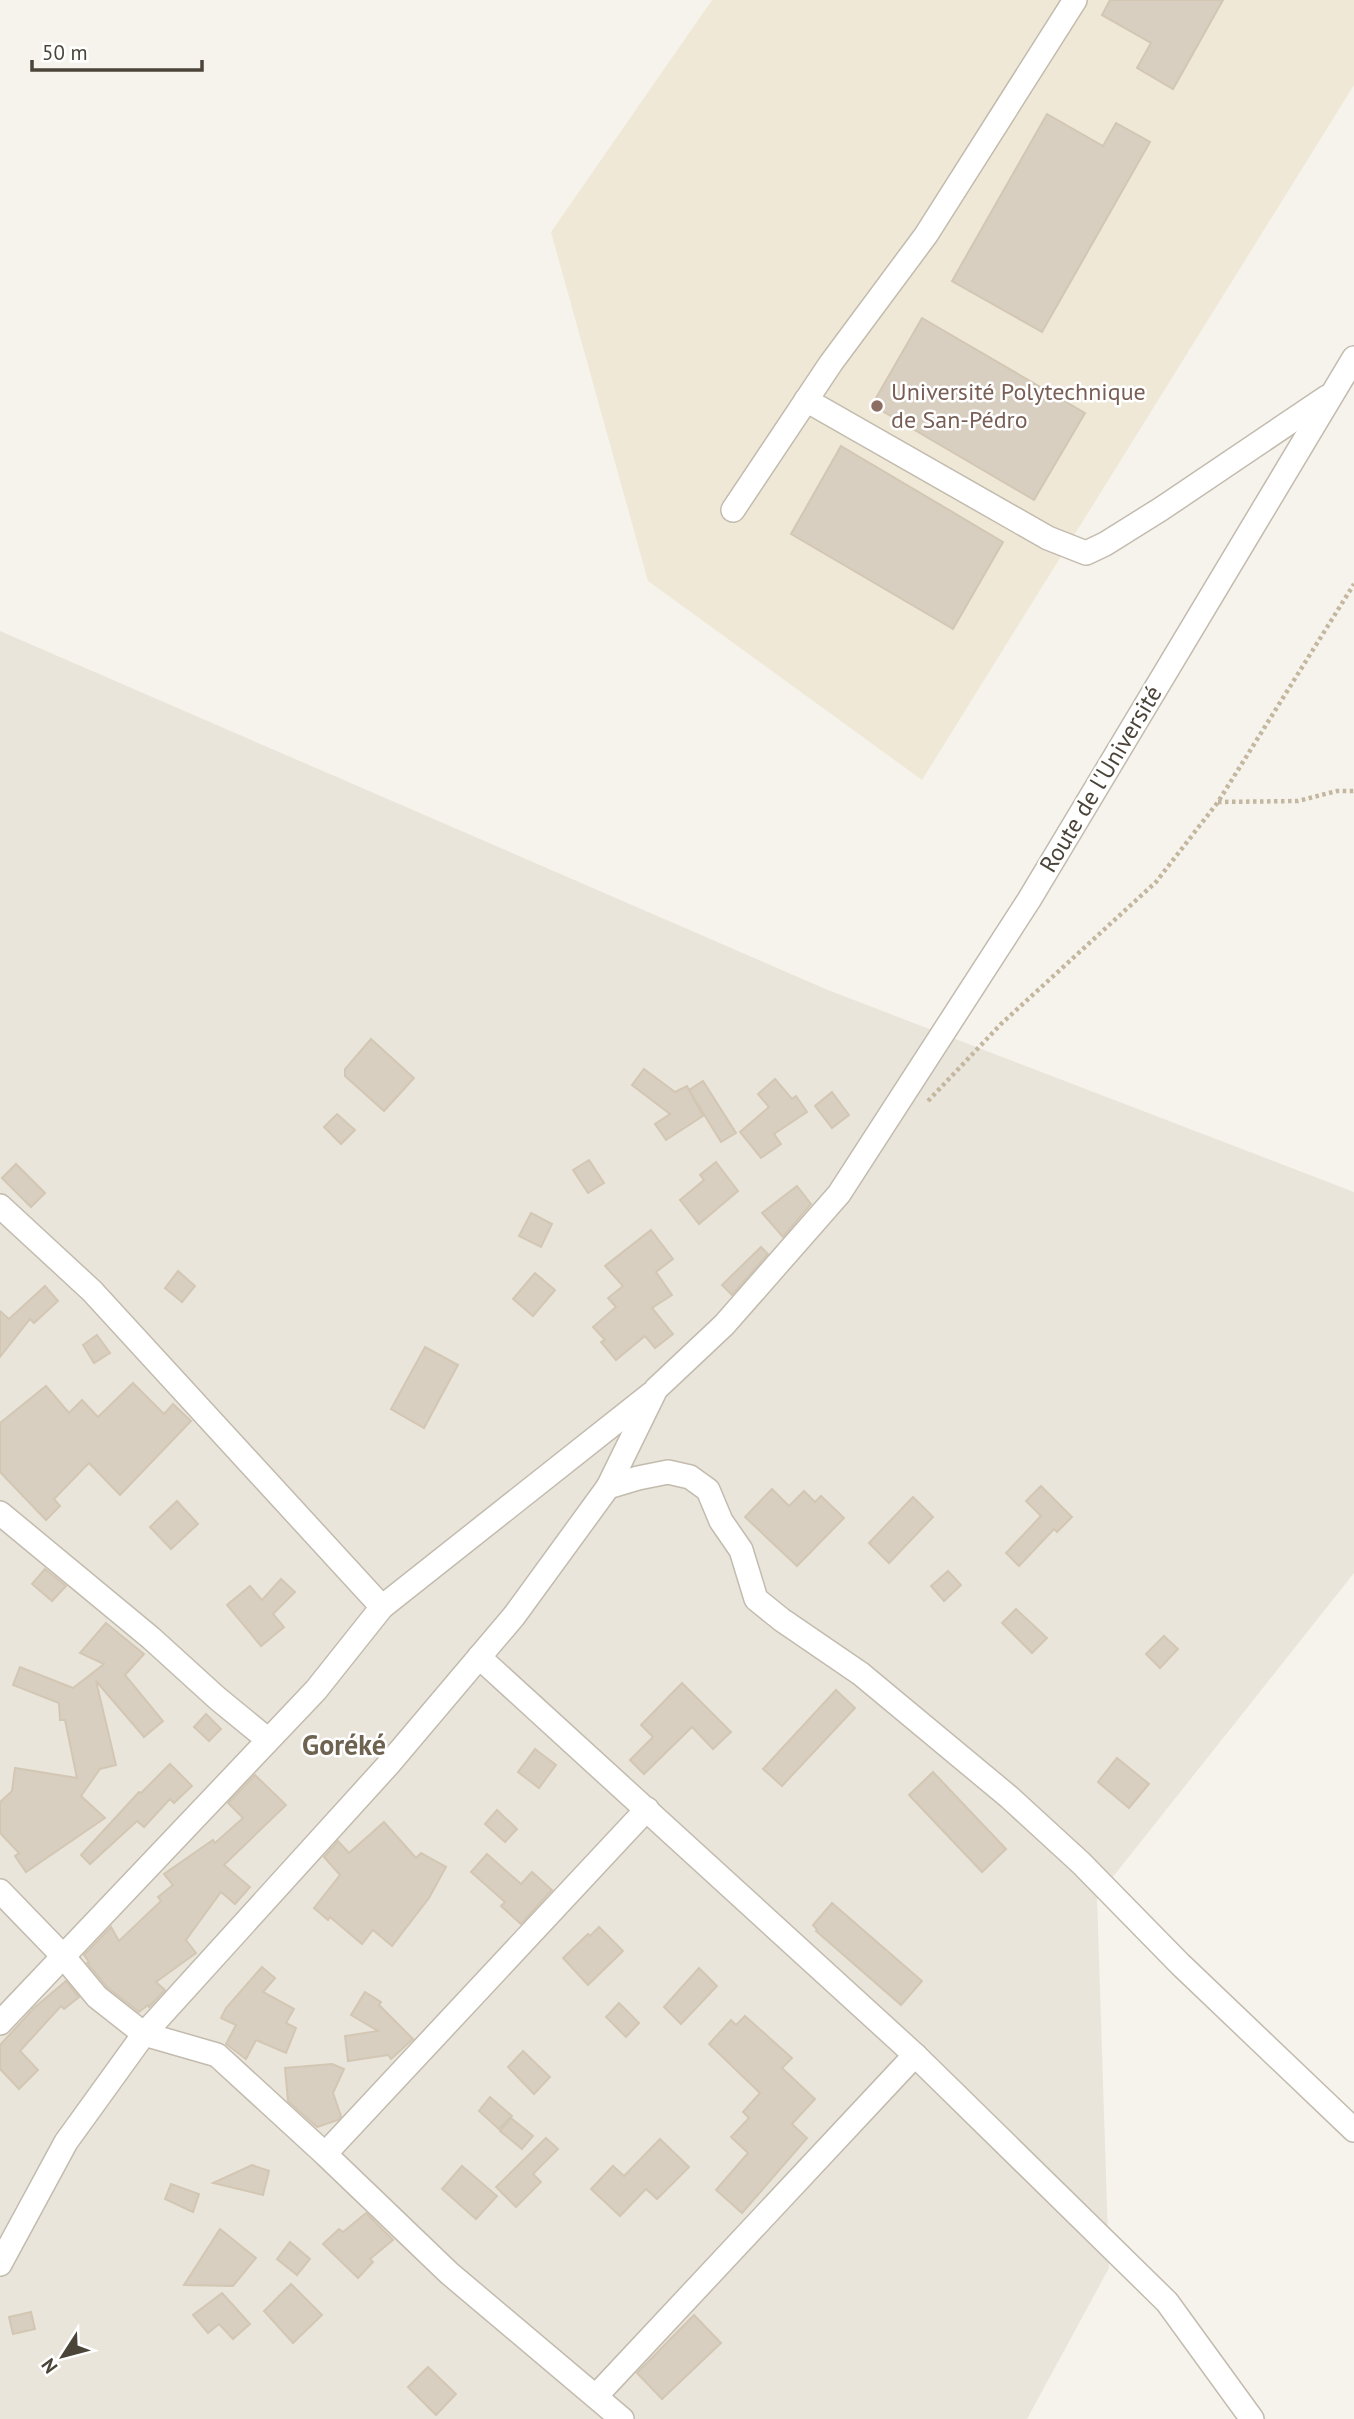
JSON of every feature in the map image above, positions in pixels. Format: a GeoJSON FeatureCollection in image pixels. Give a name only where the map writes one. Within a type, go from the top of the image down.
{"type":"FeatureCollection","features":[{"type":"Feature","properties":{"kind":"street"},"geometry":{"type":"LineString","coordinates":[[733,510],[806,400],[926,235],[1074,0]]}},
{"type":"Feature","properties":{"kind":"street","name":"Route de l'Université"},"geometry":{"type":"LineString","coordinates":[[656,1390],[724,1325],[839,1194],[1029,900],[1354,358]]}},
{"type":"Feature","properties":{"kind":"street"},"geometry":{"type":"LineString","coordinates":[[806,400],[1048,538],[1086,553],[1161,509],[1333,393]]}},
{"type":"Feature","properties":{"kind":"street"},"geometry":{"type":"LineString","coordinates":[[0,1206],[92,1291],[382,1607]]}},
{"type":"Feature","properties":{"kind":"street"},"geometry":{"type":"LineString","coordinates":[[0,2264],[66,2142],[144,2034],[388,1765],[514,1616],[608,1487],[656,1390]]}},
{"type":"Feature","properties":{"kind":"street"},"geometry":{"type":"LineString","coordinates":[[0,2023],[316,1690],[382,1607],[656,1390]]}},
{"type":"Feature","properties":{"kind":"street"},"geometry":{"type":"LineString","coordinates":[[608,1487],[668,1472],[690,1477],[708,1490],[721,1521],[740,1550],[756,1599],[861,1674],[1009,1797],[1081,1863],[1180,1964],[1354,2130]]}},
{"type":"Feature","properties":{"kind":"street"},"geometry":{"type":"LineString","coordinates":[[0,1513],[151,1638],[267,1739]]}},
{"type":"Feature","properties":{"kind":"street"},"geometry":{"type":"LineString","coordinates":[[479,1657],[915,2055],[1167,2302],[1252,2419]]}},
{"type":"Feature","properties":{"kind":"street"},"geometry":{"type":"LineString","coordinates":[[325,2154],[648,1809]]}},
{"type":"Feature","properties":{"kind":"street"},"geometry":{"type":"LineString","coordinates":[[0,1891],[63,1956],[97,1997],[144,2034],[217,2054],[449,2273],[622,2419]]}},
{"type":"Feature","properties":{"kind":"street"},"geometry":{"type":"LineString","coordinates":[[596,2396],[915,2055]]}},
{"type":"Feature","properties":{"kind":"path"},"geometry":{"type":"LineString","coordinates":[[925,1104],[1002,1024],[1156,882],[1218,802],[1354,584]]}},
{"type":"Feature","properties":{"kind":"path"},"geometry":{"type":"LineString","coordinates":[[1218,802],[1298,801],[1337,791],[1354,790]]}},
{"type":"Feature","properties":{"kind":"shaded area","name":"Université Polytechnique de San-Pédro"},"geometry":{"type":"Polygon","coordinates":[[[712,0],[1354,0],[1354,85],[922,780],[648,581],[551,232],[712,0]]]}},
{"type":"Feature","properties":{"kind":"shaded area"},"geometry":{"type":"Polygon","coordinates":[[[0,631],[828,990],[1354,1192],[1354,1573],[1097,1897],[1109,2268],[1027,2419],[0,2419],[0,631]]]}},
{"type":"Feature","properties":{"kind":"building"},"geometry":{"type":"Polygon","coordinates":[[[1110,0],[1223,0],[1173,89],[1137,68],[1151,43],[1102,15],[1110,0]]]}},
{"type":"Feature","properties":{"kind":"building"},"geometry":{"type":"Polygon","coordinates":[[[1047,114],[1103,146],[1116,123],[1150,142],[1042,332],[952,281],[1047,114]]]}},
{"type":"Feature","properties":{"kind":"building"},"geometry":{"type":"Polygon","coordinates":[[[922,318],[1085,413],[1034,500],[872,405],[922,318]]]}},
{"type":"Feature","properties":{"kind":"building"},"geometry":{"type":"Polygon","coordinates":[[[841,446],[1003,542],[953,629],[791,534],[841,446]]]}},
{"type":"Feature","properties":{"kind":"building"},"geometry":{"type":"Polygon","coordinates":[[[371,1039],[414,1078],[384,1111],[345,1076],[345,1069],[371,1039]]]}},
{"type":"Feature","properties":{"kind":"building"},"geometry":{"type":"Polygon","coordinates":[[[644,1069],[675,1092],[687,1086],[703,1116],[666,1140],[655,1124],[670,1114],[632,1085],[644,1069]]]}},
{"type":"Feature","properties":{"kind":"building"},"geometry":{"type":"Polygon","coordinates":[[[775,1079],[792,1099],[796,1096],[807,1112],[774,1134],[781,1144],[761,1158],[740,1132],[769,1107],[758,1094],[775,1079]]]}},
{"type":"Feature","properties":{"kind":"building"},"geometry":{"type":"Polygon","coordinates":[[[703,1081],[736,1133],[721,1142],[689,1090],[703,1081]]]}},
{"type":"Feature","properties":{"kind":"building"},"geometry":{"type":"Polygon","coordinates":[[[832,1092],[849,1115],[832,1128],[815,1106],[832,1092]]]}},
{"type":"Feature","properties":{"kind":"building"},"geometry":{"type":"Polygon","coordinates":[[[337,1114],[355,1130],[341,1144],[324,1127],[337,1114]]]}},
{"type":"Feature","properties":{"kind":"building"},"geometry":{"type":"Polygon","coordinates":[[[589,1160],[604,1183],[588,1193],[573,1170],[589,1160]]]}},
{"type":"Feature","properties":{"kind":"building"},"geometry":{"type":"Polygon","coordinates":[[[716,1162],[738,1191],[699,1224],[680,1200],[704,1180],[700,1175],[716,1162]]]}},
{"type":"Feature","properties":{"kind":"building"},"geometry":{"type":"Polygon","coordinates":[[[16,1164],[45,1193],[31,1207],[2,1178],[16,1164]]]}},
{"type":"Feature","properties":{"kind":"building"},"geometry":{"type":"Polygon","coordinates":[[[797,1186],[811,1204],[783,1237],[762,1213],[797,1186]]]}},
{"type":"Feature","properties":{"kind":"building"},"geometry":{"type":"Polygon","coordinates":[[[531,1213],[552,1224],[541,1247],[519,1236],[531,1213]]]}},
{"type":"Feature","properties":{"kind":"building"},"geometry":{"type":"Polygon","coordinates":[[[651,1230],[673,1259],[656,1272],[672,1295],[652,1308],[673,1334],[655,1348],[645,1336],[616,1360],[601,1342],[605,1340],[593,1327],[616,1307],[608,1298],[623,1286],[605,1266],[651,1230]]]}},
{"type":"Feature","properties":{"kind":"building"},"geometry":{"type":"Polygon","coordinates":[[[761,1247],[768,1254],[732,1295],[722,1285],[761,1247]]]}},
{"type":"Feature","properties":{"kind":"building"},"geometry":{"type":"Polygon","coordinates":[[[178,1271],[195,1286],[182,1302],[165,1288],[178,1271]]]}},
{"type":"Feature","properties":{"kind":"building"},"geometry":{"type":"Polygon","coordinates":[[[535,1273],[555,1290],[533,1316],[513,1299],[535,1273]]]}},
{"type":"Feature","properties":{"kind":"building"},"geometry":{"type":"Polygon","coordinates":[[[45,1286],[58,1301],[34,1323],[30,1319],[0,1357],[0,1311],[9,1319],[45,1286]]]}},
{"type":"Feature","properties":{"kind":"building"},"geometry":{"type":"Polygon","coordinates":[[[97,1335],[110,1353],[94,1363],[83,1345],[97,1335]]]}},
{"type":"Feature","properties":{"kind":"building"},"geometry":{"type":"Polygon","coordinates":[[[425,1347],[458,1365],[424,1428],[391,1409],[425,1347]]]}},
{"type":"Feature","properties":{"kind":"building"},"geometry":{"type":"Polygon","coordinates":[[[133,1383],[164,1414],[173,1404],[191,1421],[120,1495],[89,1463],[54,1499],[60,1506],[46,1520],[0,1472],[0,1423],[46,1386],[69,1413],[82,1400],[98,1417],[133,1383]]]}},
{"type":"Feature","properties":{"kind":"building"},"geometry":{"type":"Polygon","coordinates":[[[1041,1486],[1072,1517],[1057,1532],[1054,1529],[1019,1566],[1006,1553],[1041,1516],[1026,1501],[1041,1486]]]}},
{"type":"Feature","properties":{"kind":"building"},"geometry":{"type":"Polygon","coordinates":[[[772,1489],[789,1506],[804,1491],[815,1502],[821,1496],[844,1518],[797,1566],[745,1517],[772,1489]]]}},
{"type":"Feature","properties":{"kind":"building"},"geometry":{"type":"Polygon","coordinates":[[[913,1497],[933,1517],[889,1563],[869,1543],[913,1497]]]}},
{"type":"Feature","properties":{"kind":"building"},"geometry":{"type":"Polygon","coordinates":[[[177,1501],[198,1524],[171,1549],[150,1527],[177,1501]]]}},
{"type":"Feature","properties":{"kind":"building"},"geometry":{"type":"Polygon","coordinates":[[[45,1569],[66,1586],[52,1601],[32,1584],[45,1569]]]}},
{"type":"Feature","properties":{"kind":"building"},"geometry":{"type":"Polygon","coordinates":[[[948,1571],[961,1585],[944,1601],[931,1586],[948,1571]]]}},
{"type":"Feature","properties":{"kind":"building"},"geometry":{"type":"Polygon","coordinates":[[[281,1579],[295,1592],[273,1614],[284,1627],[261,1646],[227,1605],[250,1586],[262,1600],[281,1579]]]}},
{"type":"Feature","properties":{"kind":"building"},"geometry":{"type":"Polygon","coordinates":[[[1016,1609],[1047,1638],[1032,1653],[1002,1623],[1016,1609]]]}},
{"type":"Feature","properties":{"kind":"building"},"geometry":{"type":"Polygon","coordinates":[[[106,1623],[144,1654],[125,1675],[163,1721],[144,1737],[96,1681],[116,1765],[100,1769],[81,1796],[105,1818],[26,1872],[15,1856],[19,1853],[0,1833],[0,1802],[12,1791],[15,1768],[77,1778],[65,1720],[60,1720],[59,1703],[13,1685],[20,1667],[73,1688],[104,1664],[80,1653],[106,1623]]]}},
{"type":"Feature","properties":{"kind":"building"},"geometry":{"type":"Polygon","coordinates":[[[1164,1636],[1178,1649],[1160,1668],[1146,1654],[1164,1636]]]}},
{"type":"Feature","properties":{"kind":"building"},"geometry":{"type":"Polygon","coordinates":[[[682,1683],[731,1732],[713,1749],[692,1727],[644,1774],[630,1760],[653,1737],[641,1725],[682,1683]]]}},
{"type":"Feature","properties":{"kind":"building"},"geometry":{"type":"Polygon","coordinates":[[[836,1690],[855,1708],[782,1786],[763,1769],[836,1690]]]}},
{"type":"Feature","properties":{"kind":"building"},"geometry":{"type":"Polygon","coordinates":[[[206,1714],[221,1729],[209,1741],[194,1727],[206,1714]]]}},
{"type":"Feature","properties":{"kind":"building"},"geometry":{"type":"Polygon","coordinates":[[[535,1749],[556,1765],[539,1788],[518,1772],[535,1749]]]}},
{"type":"Feature","properties":{"kind":"building"},"geometry":{"type":"Polygon","coordinates":[[[1117,1758],[1149,1784],[1129,1808],[1098,1782],[1117,1758]]]}},
{"type":"Feature","properties":{"kind":"building"},"geometry":{"type":"Polygon","coordinates":[[[170,1764],[192,1786],[174,1803],[170,1799],[144,1827],[137,1821],[90,1864],[81,1855],[139,1792],[170,1764]]]}},
{"type":"Feature","properties":{"kind":"building"},"geometry":{"type":"Polygon","coordinates":[[[933,1772],[1006,1849],[982,1872],[909,1795],[933,1772]]]}},
{"type":"Feature","properties":{"kind":"building"},"geometry":{"type":"Polygon","coordinates":[[[255,1775],[286,1805],[224,1865],[250,1887],[235,1904],[221,1892],[186,1940],[196,1953],[156,1982],[165,1990],[149,2007],[148,2005],[139,2012],[107,1987],[87,1963],[89,1962],[84,1955],[111,1927],[119,1941],[161,1901],[158,1897],[173,1885],[164,1874],[213,1840],[215,1843],[243,1818],[228,1803],[255,1775]]]}},
{"type":"Feature","properties":{"kind":"building"},"geometry":{"type":"Polygon","coordinates":[[[497,1810],[517,1829],[505,1842],[485,1824],[497,1810]]]}},
{"type":"Feature","properties":{"kind":"building"},"geometry":{"type":"Polygon","coordinates":[[[384,1822],[416,1858],[421,1853],[446,1867],[429,1898],[392,1946],[373,1930],[362,1944],[330,1917],[328,1920],[314,1908],[340,1875],[324,1857],[338,1841],[349,1853],[384,1822]]]}},
{"type":"Feature","properties":{"kind":"building"},"geometry":{"type":"Polygon","coordinates":[[[487,1854],[521,1884],[532,1872],[552,1890],[521,1924],[501,1906],[505,1902],[471,1872],[487,1854]]]}},
{"type":"Feature","properties":{"kind":"building"},"geometry":{"type":"Polygon","coordinates":[[[832,1903],[922,1981],[901,2005],[816,1931],[813,1925],[832,1903]]]}},
{"type":"Feature","properties":{"kind":"building"},"geometry":{"type":"Polygon","coordinates":[[[599,1927],[623,1951],[588,1985],[563,1958],[599,1927]]]}},
{"type":"Feature","properties":{"kind":"building"},"geometry":{"type":"Polygon","coordinates":[[[262,1967],[275,1978],[263,1992],[294,2009],[286,2023],[296,2028],[286,2053],[256,2040],[246,2059],[226,2044],[236,2025],[221,2018],[226,2008],[262,1967]]]}},
{"type":"Feature","properties":{"kind":"building"},"geometry":{"type":"Polygon","coordinates":[[[699,1968],[717,1986],[681,2024],[664,2007],[699,1968]]]}},
{"type":"Feature","properties":{"kind":"building"},"geometry":{"type":"Polygon","coordinates":[[[66,1981],[79,1997],[64,2009],[61,2006],[20,2051],[38,2070],[19,2089],[0,2069],[0,2045],[34,2008],[66,1981]]]}},
{"type":"Feature","properties":{"kind":"building"},"geometry":{"type":"Polygon","coordinates":[[[365,1992],[381,2002],[379,2005],[413,2039],[391,2059],[388,2055],[348,2061],[345,2036],[378,2031],[351,2015],[365,1992]]]}},
{"type":"Feature","properties":{"kind":"building"},"geometry":{"type":"Polygon","coordinates":[[[619,2003],[639,2023],[626,2037],[606,2017],[619,2003]]]}},
{"type":"Feature","properties":{"kind":"building"},"geometry":{"type":"Polygon","coordinates":[[[745,2016],[792,2058],[782,2068],[815,2099],[792,2124],[807,2138],[742,2213],[716,2190],[748,2153],[731,2137],[749,2118],[743,2112],[760,2093],[709,2044],[731,2020],[736,2025],[745,2016]]]}},
{"type":"Feature","properties":{"kind":"building"},"geometry":{"type":"Polygon","coordinates":[[[523,2051],[550,2077],[534,2094],[508,2067],[523,2051]]]}},
{"type":"Feature","properties":{"kind":"building"},"geometry":{"type":"Polygon","coordinates":[[[332,2064],[344,2069],[333,2093],[341,2116],[338,2120],[317,2127],[288,2101],[285,2068],[332,2064]]]}},
{"type":"Feature","properties":{"kind":"building"},"geometry":{"type":"Polygon","coordinates":[[[490,2097],[512,2116],[499,2129],[479,2111],[490,2097]]]}},
{"type":"Feature","properties":{"kind":"building"},"geometry":{"type":"Polygon","coordinates":[[[511,2118],[533,2136],[522,2149],[500,2131],[511,2118]]]}},
{"type":"Feature","properties":{"kind":"building"},"geometry":{"type":"Polygon","coordinates":[[[546,2138],[558,2149],[533,2174],[541,2182],[516,2207],[496,2187],[546,2138]]]}},
{"type":"Feature","properties":{"kind":"building"},"geometry":{"type":"Polygon","coordinates":[[[660,2139],[689,2167],[657,2199],[646,2189],[620,2216],[591,2189],[613,2166],[624,2176],[660,2139]]]}},
{"type":"Feature","properties":{"kind":"building"},"geometry":{"type":"Polygon","coordinates":[[[252,2165],[269,2171],[263,2195],[213,2183],[252,2165]]]}},
{"type":"Feature","properties":{"kind":"building"},"geometry":{"type":"Polygon","coordinates":[[[462,2166],[497,2196],[476,2219],[442,2189],[462,2166]]]}},
{"type":"Feature","properties":{"kind":"building"},"geometry":{"type":"Polygon","coordinates":[[[171,2184],[199,2194],[193,2212],[165,2199],[171,2184]]]}},
{"type":"Feature","properties":{"kind":"building"},"geometry":{"type":"Polygon","coordinates":[[[366,2213],[393,2240],[370,2259],[373,2262],[358,2278],[323,2244],[339,2229],[343,2232],[366,2213]]]}},
{"type":"Feature","properties":{"kind":"building"},"geometry":{"type":"Polygon","coordinates":[[[220,2229],[256,2258],[233,2286],[184,2285],[220,2229]]]}},
{"type":"Feature","properties":{"kind":"building"},"geometry":{"type":"Polygon","coordinates":[[[290,2242],[310,2259],[297,2275],[277,2259],[290,2242]]]}},
{"type":"Feature","properties":{"kind":"building"},"geometry":{"type":"Polygon","coordinates":[[[291,2284],[322,2315],[293,2343],[264,2311],[291,2284]]]}},
{"type":"Feature","properties":{"kind":"building"},"geometry":{"type":"Polygon","coordinates":[[[222,2293],[250,2324],[233,2339],[219,2324],[208,2333],[193,2315],[222,2293]]]}},
{"type":"Feature","properties":{"kind":"building"},"geometry":{"type":"Polygon","coordinates":[[[31,2312],[35,2329],[13,2334],[9,2317],[31,2312]]]}},
{"type":"Feature","properties":{"kind":"building"},"geometry":{"type":"Polygon","coordinates":[[[694,2315],[721,2343],[662,2399],[637,2373],[694,2315]]]}},
{"type":"Feature","properties":{"kind":"building"},"geometry":{"type":"Polygon","coordinates":[[[428,2367],[456,2394],[436,2415],[408,2387],[428,2367]]]}},
{"type":"Feature","properties":{"kind":"place","name":"Université Polytechnique de San-Pédro"},"geometry":{"type":"Point","coordinates":[877,406]}},
{"type":"Feature","properties":{"kind":"district","name":"Goréké"},"geometry":{"type":"Point","coordinates":[344,1745]}}]}
